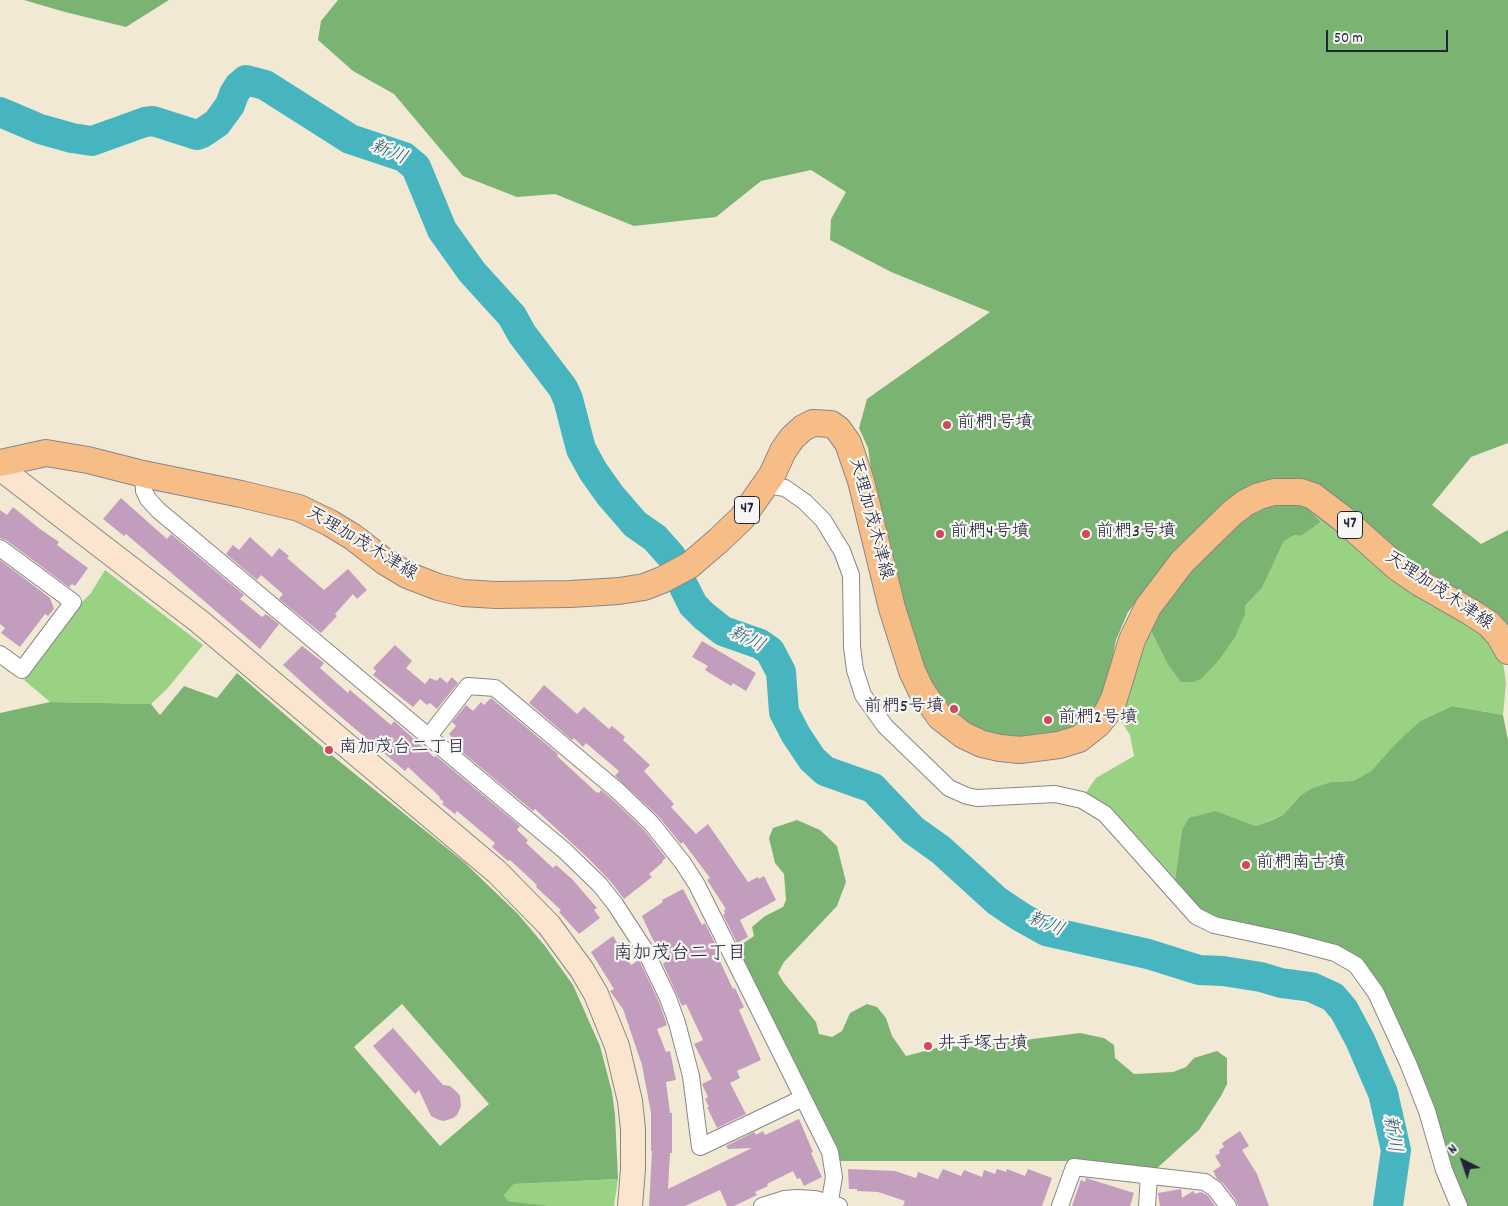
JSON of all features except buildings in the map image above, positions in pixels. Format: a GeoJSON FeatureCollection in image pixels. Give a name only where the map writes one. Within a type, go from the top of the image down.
{"type":"FeatureCollection","features":[{"type":"Feature","properties":{"kind":"main road","name":"天理加茂木津線"},"geometry":{"type":"LineString","coordinates":[[0,463],[46,453],[88,460],[143,474],[241,494],[299,508],[330,523],[353,537],[384,562],[422,582],[463,593],[496,595],[570,594],[619,591],[644,587],[690,565],[742,518],[772,475],[783,451],[792,438],[803,428],[813,423],[831,424],[838,429],[848,443],[861,482],[892,608],[907,658],[920,690],[940,716],[963,735],[982,744],[1000,748],[1020,750],[1059,745],[1079,738],[1098,724],[1107,713],[1114,699],[1132,640],[1148,607],[1176,570],[1231,514],[1245,503],[1259,496],[1274,492],[1301,492],[1313,496],[1342,518],[1398,568],[1489,624],[1500,635],[1508,651]]}},
{"type":"Feature","properties":{"kind":"street"},"geometry":{"type":"LineString","coordinates":[[0,468],[200,622],[497,872],[549,925],[566,947],[596,994],[617,1046],[630,1101],[633,1129],[633,1170],[630,1206]]}},
{"type":"Feature","properties":{"kind":"street"},"geometry":{"type":"LineString","coordinates":[[143,474],[144,491],[148,499],[158,510],[429,736],[583,868],[615,904],[657,974],[677,1023],[691,1076],[700,1146],[803,1098]]}},
{"type":"Feature","properties":{"kind":"street"},"geometry":{"type":"LineString","coordinates":[[762,488],[773,486],[785,488],[805,502],[823,520],[842,551],[851,575],[852,647],[855,670],[863,695],[885,726],[949,788],[977,798],[1055,794],[1082,800],[1105,814],[1196,916],[1214,925],[1289,940],[1335,953],[1356,965],[1376,993],[1408,1062],[1427,1111],[1444,1170],[1459,1206]]}},
{"type":"Feature","properties":{"kind":"street"},"geometry":{"type":"LineString","coordinates":[[0,548],[73,602],[22,670],[0,654]]}},
{"type":"Feature","properties":{"kind":"street"},"geometry":{"type":"LineString","coordinates":[[429,736],[468,686],[495,688],[636,808],[667,842],[697,885],[830,1152],[834,1177],[833,1205],[815,1199],[797,1198],[772,1202],[762,1206]]}},
{"type":"Feature","properties":{"kind":"street"},"geometry":{"type":"LineString","coordinates":[[1060,1206],[1074,1167],[1204,1182],[1215,1189],[1228,1206]]}},
{"type":"Feature","properties":{"kind":"street"},"geometry":{"type":"LineString","coordinates":[[1147,1206],[1149,1176]]}},
{"type":"Feature","properties":{"kind":"green space"},"geometry":{"type":"Polygon","coordinates":[[[24,0],[169,0],[126,27],[24,0]]]}},
{"type":"Feature","properties":{"kind":"green space"},"geometry":{"type":"Polygon","coordinates":[[[338,0],[1508,0],[1508,443],[1471,457],[1432,505],[1481,544],[1508,530],[1508,630],[1282,482],[1162,570],[1128,612],[1116,640],[1107,687],[1095,709],[1068,733],[1017,739],[974,729],[943,705],[915,652],[875,497],[868,448],[859,428],[867,399],[990,312],[891,272],[830,240],[831,219],[846,192],[811,170],[761,181],[716,217],[634,226],[555,194],[517,197],[463,176],[394,94],[353,71],[318,40],[321,21],[338,0]]]}},
{"type":"Feature","properties":{"kind":"green space"},"geometry":{"type":"Polygon","coordinates":[[[1288,502],[1312,508],[1312,513],[1321,522],[1301,536],[1295,535],[1284,541],[1262,588],[1245,606],[1245,614],[1235,637],[1219,660],[1201,679],[1194,682],[1181,682],[1167,663],[1149,627],[1179,577],[1254,510],[1288,502]]]}},
{"type":"Feature","properties":{"kind":"green space"},"geometry":{"type":"Polygon","coordinates":[[[1312,508],[1482,632],[1503,662],[1506,683],[1503,715],[1452,706],[1420,721],[1396,743],[1371,771],[1353,781],[1331,782],[1300,796],[1283,815],[1256,826],[1216,811],[1182,830],[1174,887],[1083,797],[1096,778],[1134,756],[1130,735],[1118,716],[1149,627],[1167,663],[1245,614],[1245,606],[1262,588],[1284,541],[1295,535],[1301,536],[1321,522],[1312,513],[1312,508]]]}},
{"type":"Feature","properties":{"kind":"green space"},"geometry":{"type":"Polygon","coordinates":[[[105,570],[203,645],[167,689],[151,704],[50,702],[24,680],[82,602],[91,593],[105,570]]]}},
{"type":"Feature","properties":{"kind":"green space"},"geometry":{"type":"Polygon","coordinates":[[[237,673],[334,757],[464,862],[518,914],[545,946],[573,985],[600,1046],[612,1092],[618,1179],[514,1184],[504,1195],[508,1201],[551,1206],[0,1206],[0,713],[50,702],[151,704],[160,715],[184,686],[217,698],[237,673]],[[402,1004],[354,1047],[440,1146],[489,1104],[402,1004]]]}},
{"type":"Feature","properties":{"kind":"green space"},"geometry":{"type":"Polygon","coordinates":[[[1452,706],[1503,715],[1508,740],[1508,1206],[1463,1206],[1365,968],[1212,919],[1174,887],[1182,830],[1189,818],[1216,811],[1256,826],[1272,820],[1283,815],[1300,796],[1311,789],[1331,782],[1353,781],[1371,771],[1396,743],[1420,721],[1452,706]]]}},
{"type":"Feature","properties":{"kind":"green space"},"geometry":{"type":"Polygon","coordinates":[[[797,820],[820,830],[837,846],[846,882],[837,906],[784,962],[778,973],[816,1022],[819,1034],[832,1037],[842,1031],[850,1013],[867,1004],[877,1007],[886,1018],[892,1036],[906,1056],[944,1046],[969,1047],[1080,1033],[1104,1038],[1114,1045],[1115,1058],[1134,1074],[1173,1072],[1186,1067],[1194,1058],[1217,1051],[1227,1058],[1227,1084],[1199,1130],[1155,1170],[1070,1161],[840,1161],[837,1159],[736,948],[754,936],[752,927],[765,916],[783,907],[786,900],[784,874],[775,863],[769,838],[773,828],[797,820]]]}},
{"type":"Feature","properties":{"kind":"green space"},"geometry":{"type":"Polygon","coordinates":[[[618,1179],[614,1206],[551,1206],[508,1201],[504,1195],[514,1184],[618,1179]]]}},
{"type":"Feature","properties":{"kind":"waterway","name":"新川"},"geometry":{"type":"LineString","coordinates":[[0,112],[40,129],[72,138],[92,141],[145,122],[153,121],[197,135],[217,123],[230,105],[239,86],[246,80],[265,85],[350,139],[404,157],[416,167],[442,230],[472,272],[512,316],[522,334],[563,388],[568,399],[581,449],[593,471],[610,495],[635,524],[655,538],[671,556]]}},
{"type":"Feature","properties":{"kind":"waterway","name":"新川"},"geometry":{"type":"LineString","coordinates":[[683,585],[693,605],[723,631],[760,644],[770,651],[781,672],[784,712],[812,759],[825,771],[873,788],[913,830],[941,850],[997,901],[1021,917],[1046,931],[1148,954],[1199,970],[1223,971],[1311,987],[1333,997],[1344,1010],[1360,1040],[1383,1093],[1396,1150],[1388,1206]]}},
{"type":"Feature","properties":{"kind":"place","name":"前椚1号墳"},"geometry":{"type":"Point","coordinates":[947,425]}},
{"type":"Feature","properties":{"kind":"place","name":"前椚4号墳"},"geometry":{"type":"Point","coordinates":[940,534]}},
{"type":"Feature","properties":{"kind":"place","name":"前椚3号墳"},"geometry":{"type":"Point","coordinates":[1086,534]}},
{"type":"Feature","properties":{"kind":"place","name":"前椚5号墳"},"geometry":{"type":"Point","coordinates":[954,709]}},
{"type":"Feature","properties":{"kind":"place","name":"前椚2号墳"},"geometry":{"type":"Point","coordinates":[1048,720]}},
{"type":"Feature","properties":{"kind":"place","name":"南加茂台二丁目"},"geometry":{"type":"Point","coordinates":[329,750]}},
{"type":"Feature","properties":{"kind":"place","name":"前椚南古墳"},"geometry":{"type":"Point","coordinates":[1246,865]}},
{"type":"Feature","properties":{"kind":"place","name":"井手塚古墳"},"geometry":{"type":"Point","coordinates":[928,1046]}},
{"type":"Feature","properties":{"kind":"district","name":"南加茂台二丁目"},"geometry":{"type":"Point","coordinates":[680,955]}}]}
